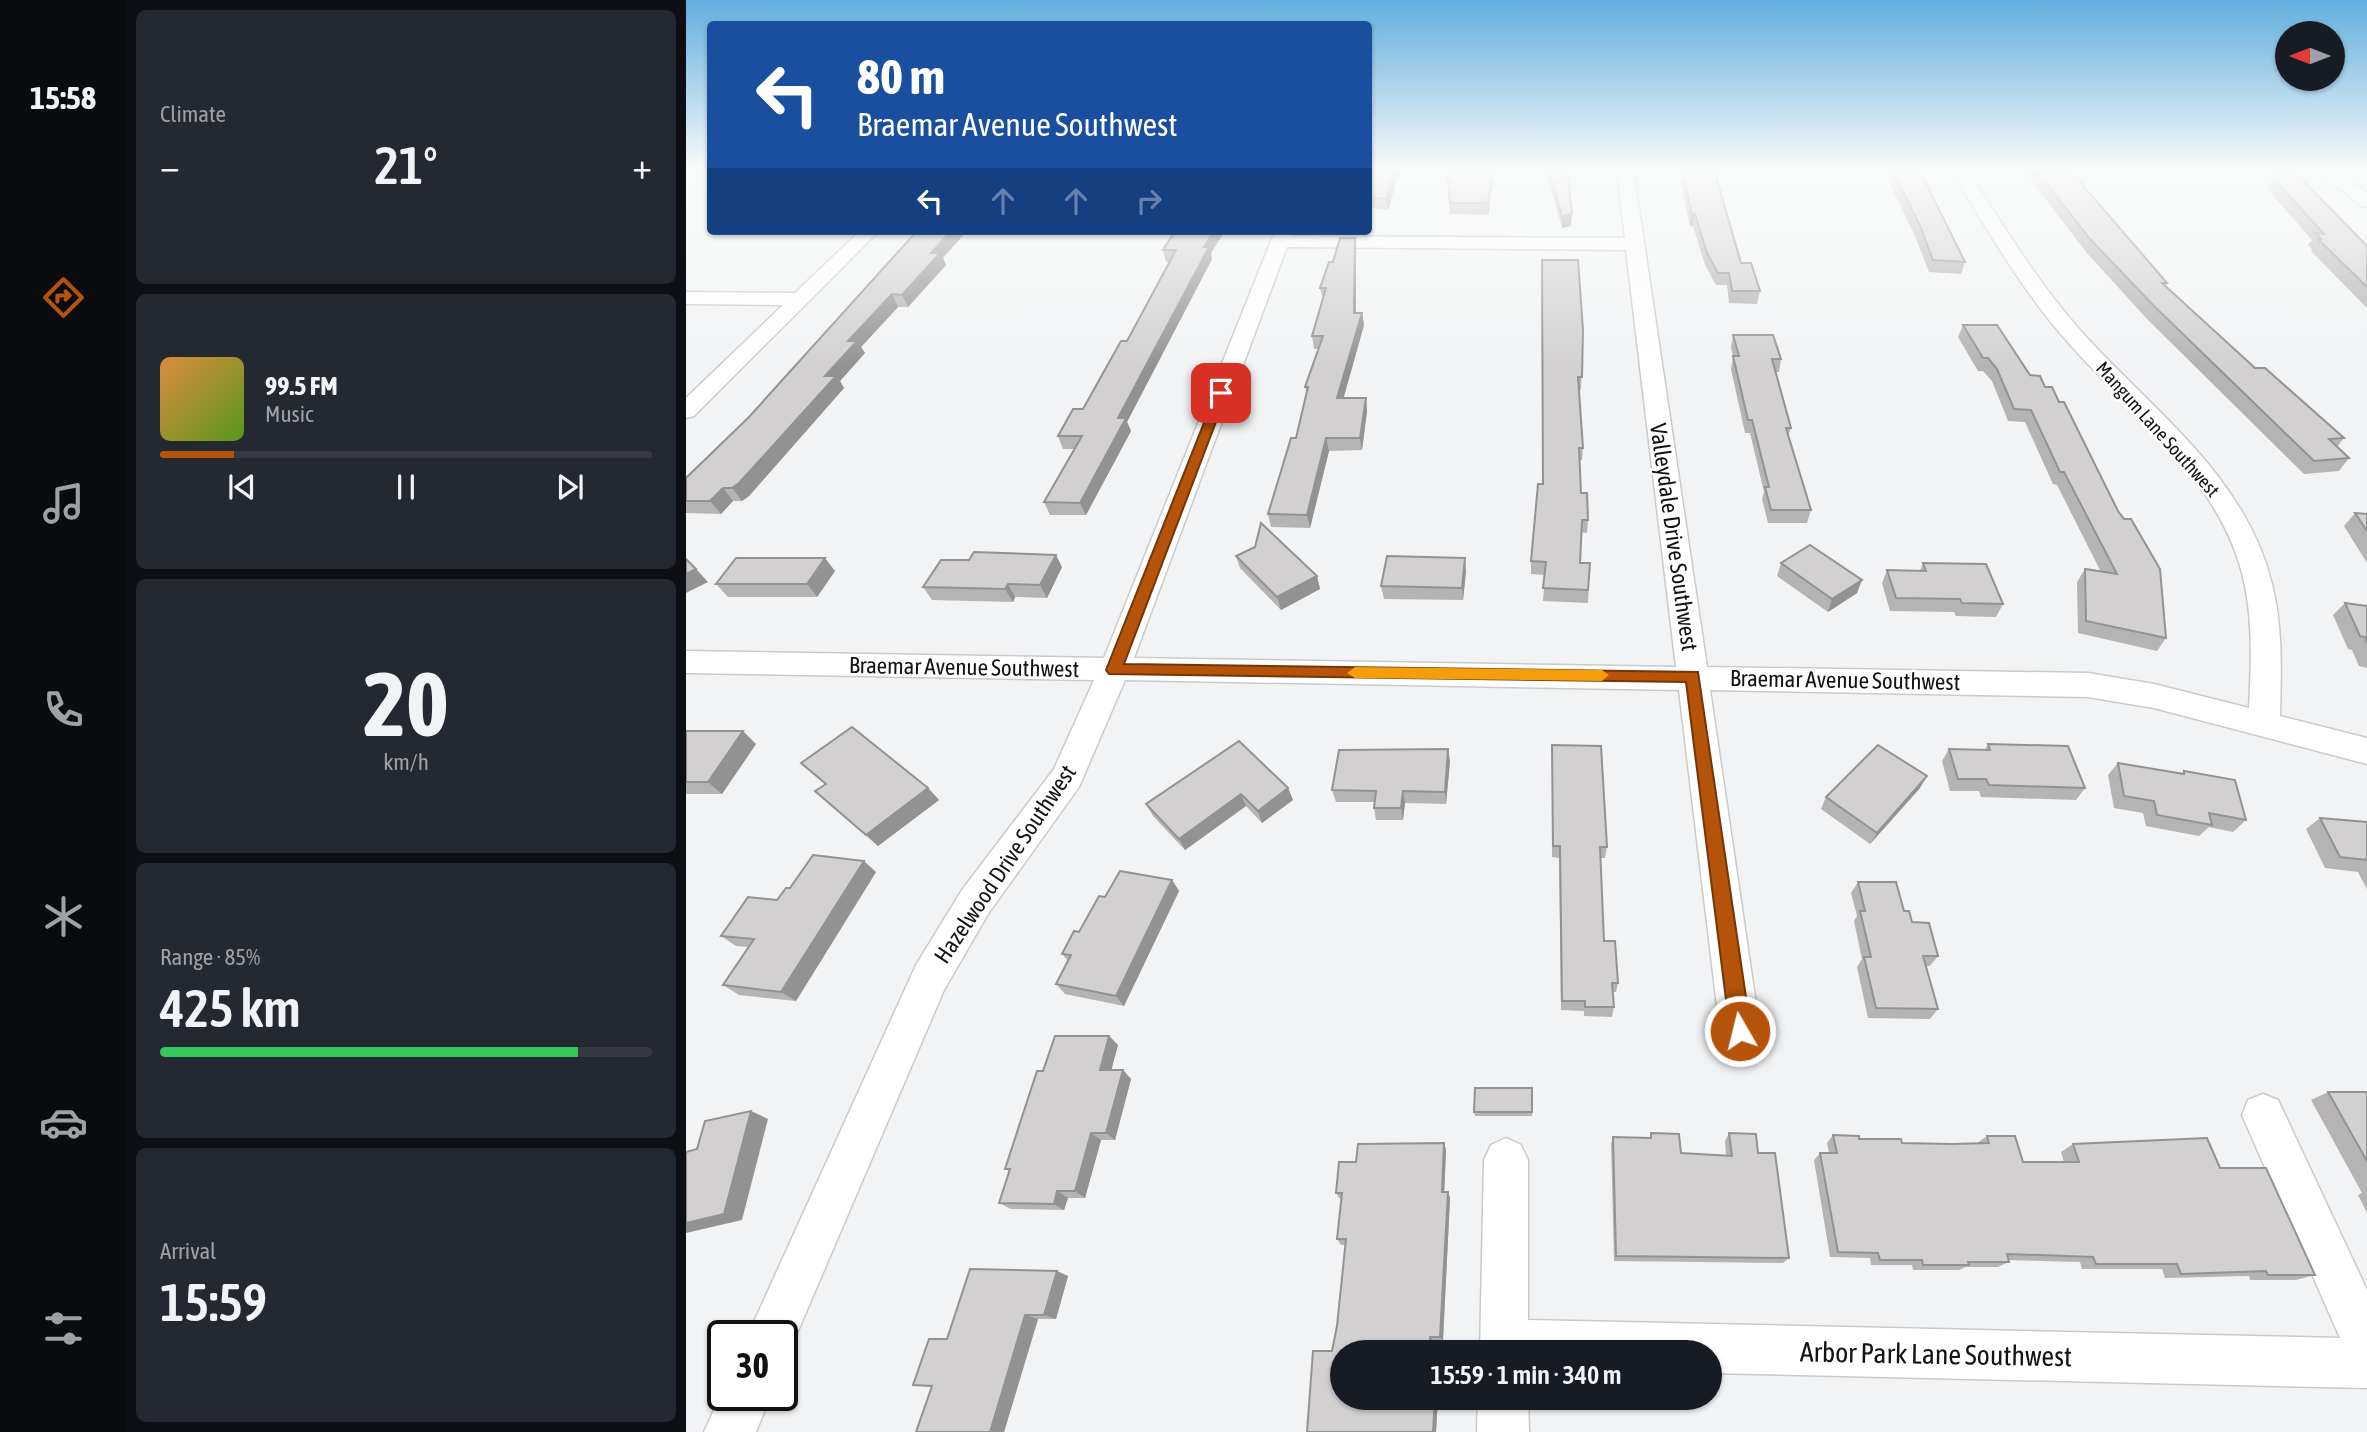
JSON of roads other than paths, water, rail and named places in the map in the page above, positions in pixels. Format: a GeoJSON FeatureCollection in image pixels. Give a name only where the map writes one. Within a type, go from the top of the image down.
{"type":"FeatureCollection","features":[{"type":"Feature","properties":{"kind":"street"},"geometry":{"type":"LineString","coordinates":[[686,411],[866,235]]}},
{"type":"Feature","properties":{"kind":"street","name":"Valleydale Drive Southwest"},"geometry":{"type":"LineString","coordinates":[[1634,235],[1740,1031]]}},
{"type":"Feature","properties":{"kind":"street","name":"Mangum Lane Southwest"},"geometry":{"type":"LineString","coordinates":[[2000,235],[2028,279],[2072,334],[2192,461],[2221,499],[2245,541],[2262,590],[2267,631],[2264,725]]}},
{"type":"Feature","properties":{"kind":"street"},"geometry":{"type":"LineString","coordinates":[[1282,236],[1635,244]]}},
{"type":"Feature","properties":{"kind":"street","name":"Hazelwood Drive Southwest"},"geometry":{"type":"LineString","coordinates":[[779,1320],[930,978],[975,902],[1067,777],[1114,670],[1282,236]]}},
{"type":"Feature","properties":{"kind":"street"},"geometry":{"type":"LineString","coordinates":[[686,298],[799,299]]}},
{"type":"Feature","properties":{"kind":"street","name":"Braemar Avenue Southwest"},"geometry":{"type":"LineString","coordinates":[[686,662],[2088,685],[2154,696],[2367,751]]}},
{"type":"Feature","properties":{"kind":"street"},"geometry":{"type":"LineString","coordinates":[[2263,1115],[2367,1344]]}},
{"type":"Feature","properties":{"kind":"street"},"geometry":{"type":"LineString","coordinates":[[1504,1340],[1506,1160]]}},
{"type":"Feature","properties":{"kind":"street","name":"Arbor Park Lane Southwest"},"geometry":{"type":"LineString","coordinates":[[1722,1352],[2367,1363]]}},
{"type":"Feature","properties":{"kind":"street"},"geometry":{"type":"LineString","coordinates":[[1503,1410],[1503,1432]]}},
{"type":"Feature","properties":{"kind":"street"},"geometry":{"type":"LineString","coordinates":[[730,1432],[739,1411]]}}]}
